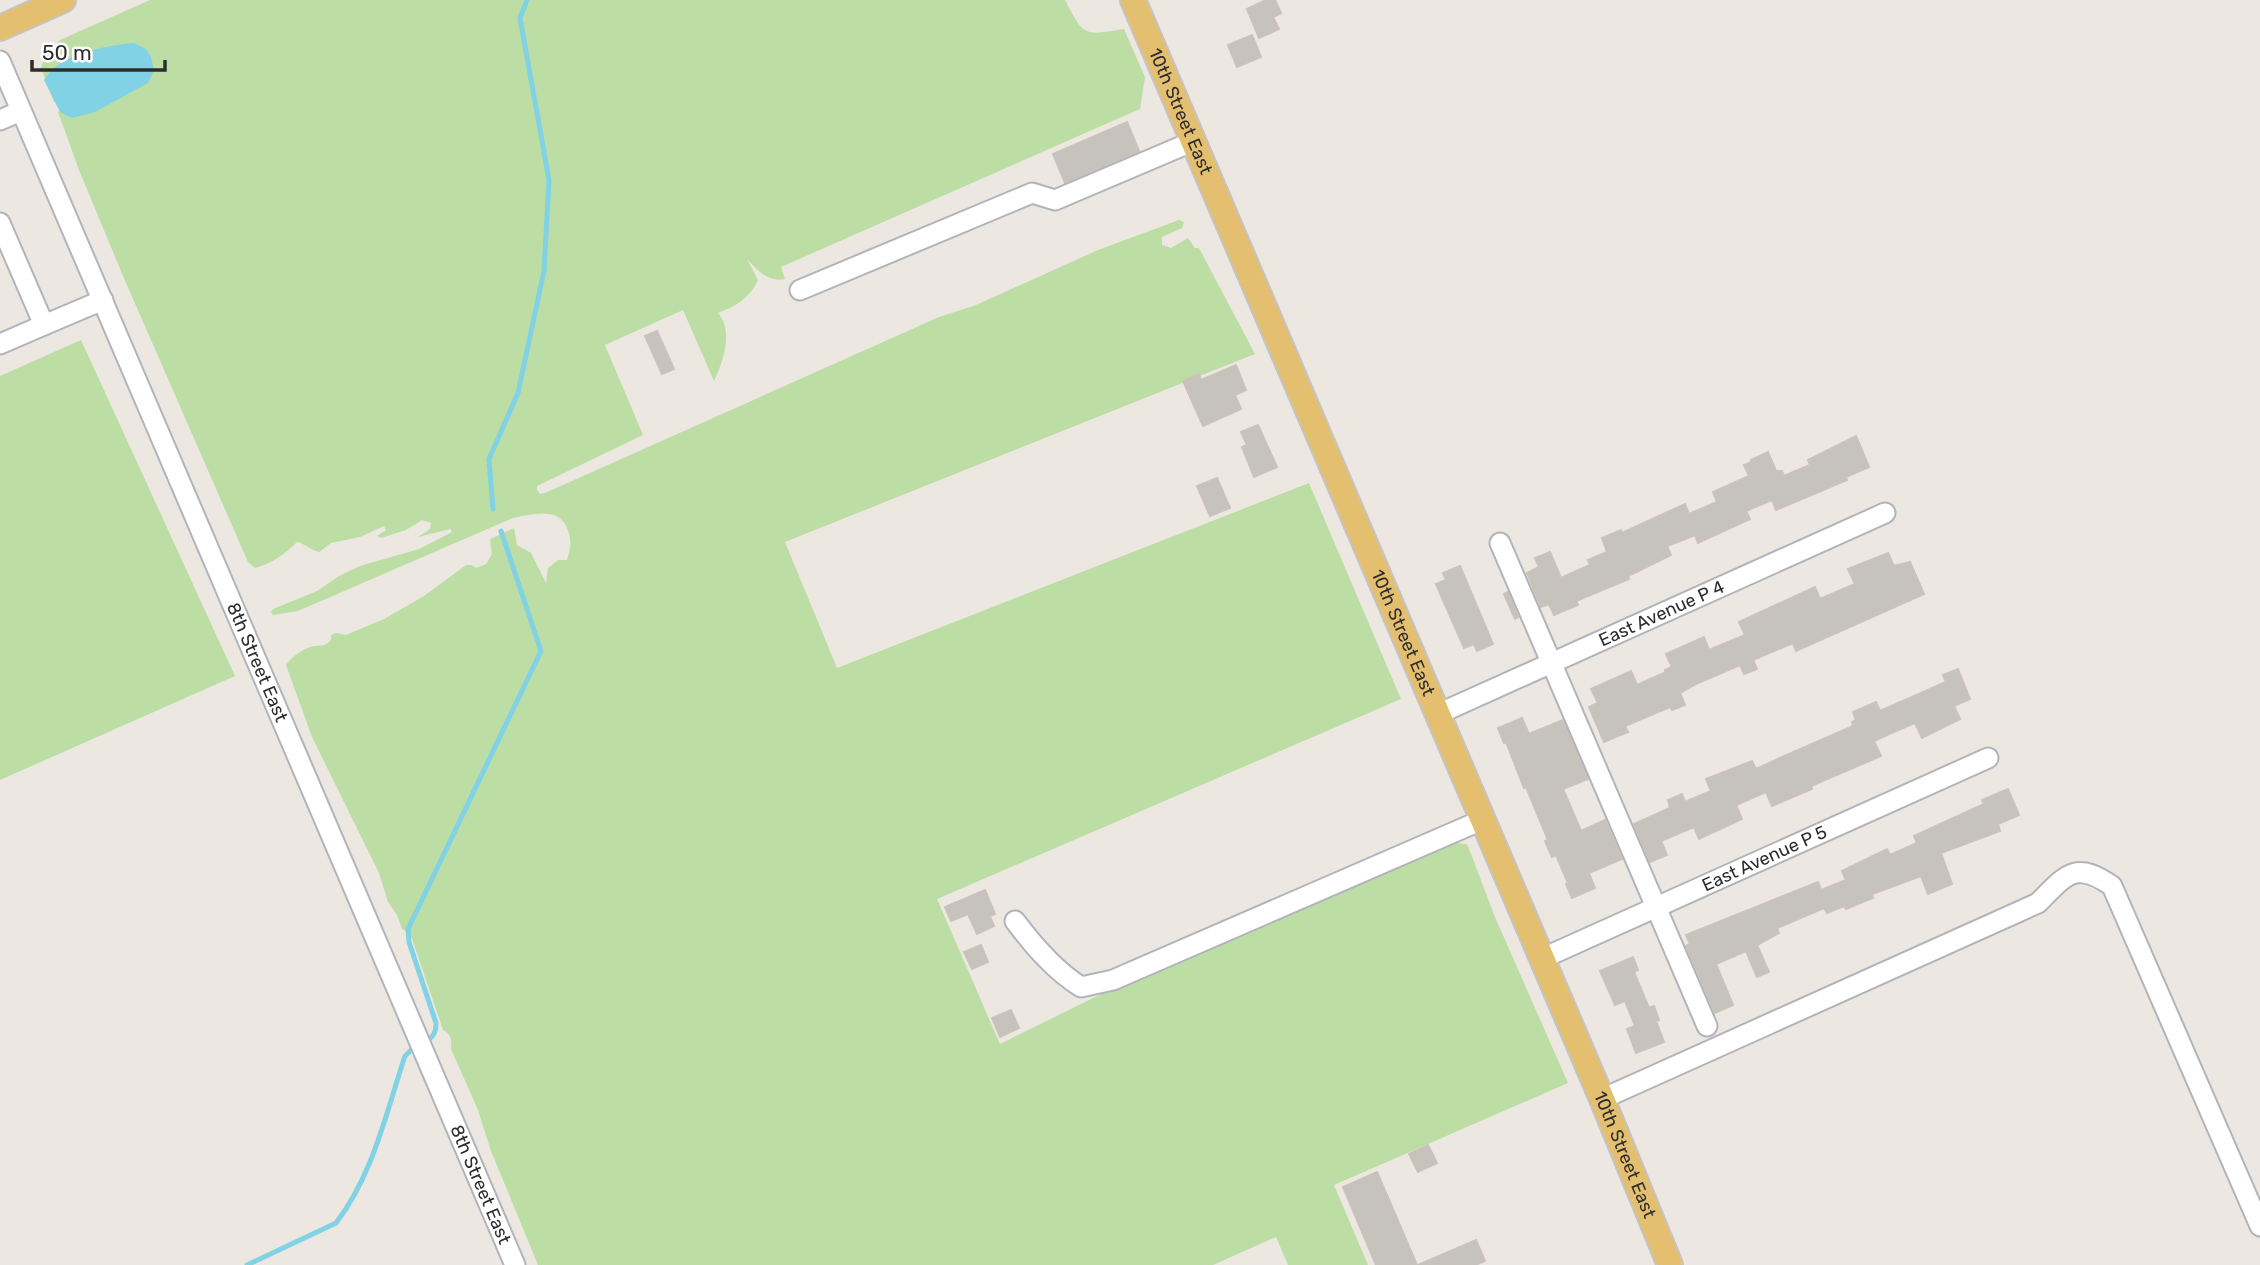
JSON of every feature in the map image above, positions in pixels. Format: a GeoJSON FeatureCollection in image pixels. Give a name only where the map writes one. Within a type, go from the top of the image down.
{"type":"FeatureCollection","features":[{"type":"Feature","properties":{"kind":"main road"},"geometry":{"type":"LineString","coordinates":[[0,27],[64,0]]}},
{"type":"Feature","properties":{"kind":"main road","name":"10th Street East"},"geometry":{"type":"LineString","coordinates":[[1133,0],[1602,1099],[1670,1265]]}},
{"type":"Feature","properties":{"kind":"street","name":"8th Street East"},"geometry":{"type":"LineString","coordinates":[[0,61],[515,1265]]}},
{"type":"Feature","properties":{"kind":"street"},"geometry":{"type":"LineString","coordinates":[[0,120],[21,111]]}},
{"type":"Feature","properties":{"kind":"street"},"geometry":{"type":"LineString","coordinates":[[800,290],[1032,193],[1055,200],[1194,141]]}},
{"type":"Feature","properties":{"kind":"street"},"geometry":{"type":"LineString","coordinates":[[0,223],[44,325]]}},
{"type":"Feature","properties":{"kind":"street"},"geometry":{"type":"LineString","coordinates":[[0,345],[103,300]]}},
{"type":"Feature","properties":{"kind":"street","name":"East Avenue P 4"},"geometry":{"type":"LineString","coordinates":[[1438,714],[1885,513]]}},
{"type":"Feature","properties":{"kind":"street"},"geometry":{"type":"LineString","coordinates":[[1500,543],[1707,1026]]}},
{"type":"Feature","properties":{"kind":"street","name":"East Avenue P 5"},"geometry":{"type":"LineString","coordinates":[[1541,959],[1988,758]]}},
{"type":"Feature","properties":{"kind":"street"},"geometry":{"type":"LineString","coordinates":[[1015,921],[1035,947],[1081,987],[1113,980],[1482,820]]}},
{"type":"Feature","properties":{"kind":"street"},"geometry":{"type":"LineString","coordinates":[[1602,1099],[2038,903],[2061,880],[2078,871],[2096,875],[2112,886],[2260,1226]]}},
{"type":"Feature","properties":{"kind":"green space"},"geometry":{"type":"Polygon","coordinates":[[[150,0],[1065,0],[1076,21],[1086,31],[1124,29],[1145,77],[1140,109],[781,267],[785,279],[769,277],[747,259],[758,280],[742,301],[718,313],[723,320],[726,337],[721,365],[714,381],[683,310],[605,345],[643,435],[537,486],[537,490],[540,494],[545,493],[939,317],[976,305],[1098,250],[1179,220],[1184,222],[1182,228],[1162,237],[1162,245],[1171,248],[1188,238],[1195,248],[1199,248],[1255,354],[785,542],[837,668],[1309,483],[1401,699],[937,899],[1000,1044],[1097,996],[1455,843],[1467,844],[1495,917],[1568,1083],[1334,1185],[1368,1265],[1288,1265],[1276,1237],[1213,1265],[538,1265],[491,1151],[478,1110],[451,1049],[448,1033],[443,1030],[410,933],[402,929],[388,902],[379,873],[312,737],[286,665],[303,650],[327,643],[331,640],[331,635],[346,635],[384,619],[424,596],[466,565],[476,568],[486,564],[492,554],[490,539],[514,528],[517,545],[531,553],[546,583],[548,568],[558,560],[567,560],[569,532],[563,521],[551,514],[513,518],[298,611],[273,615],[273,609],[317,591],[360,566],[419,549],[452,532],[450,529],[418,537],[430,529],[431,523],[422,520],[406,530],[381,538],[377,536],[386,530],[384,526],[360,537],[331,543],[319,552],[297,542],[267,564],[255,568],[248,562],[123,276],[58,112],[87,94],[77,89],[54,102],[41,68],[44,58],[60,40],[150,0]]]}},
{"type":"Feature","properties":{"kind":"green space"},"geometry":{"type":"Polygon","coordinates":[[[81,340],[235,676],[0,780],[0,376],[81,340]]]}},
{"type":"Feature","properties":{"kind":"water"},"geometry":{"type":"Polygon","coordinates":[[[134,43],[146,49],[151,57],[154,70],[148,83],[95,112],[72,118],[60,112],[44,80],[51,71],[72,57],[110,46],[134,43]]]}},
{"type":"Feature","properties":{"kind":"building"},"geometry":{"type":"Polygon","coordinates":[[[1266,0],[1275,0],[1281,13],[1273,17],[1279,29],[1259,38],[1247,9],[1266,0]]]}},
{"type":"Feature","properties":{"kind":"building"},"geometry":{"type":"Polygon","coordinates":[[[1252,35],[1261,57],[1237,67],[1228,45],[1252,35]]]}},
{"type":"Feature","properties":{"kind":"building"},"geometry":{"type":"Polygon","coordinates":[[[1127,122],[1139,151],[1065,183],[1053,154],[1127,122]]]}},
{"type":"Feature","properties":{"kind":"building"},"geometry":{"type":"Polygon","coordinates":[[[657,331],[674,369],[662,374],[645,336],[657,331]]]}},
{"type":"Feature","properties":{"kind":"building"},"geometry":{"type":"Polygon","coordinates":[[[1236,365],[1246,390],[1235,395],[1241,409],[1203,426],[1183,381],[1199,374],[1201,380],[1236,365]]]}},
{"type":"Feature","properties":{"kind":"building"},"geometry":{"type":"Polygon","coordinates":[[[1258,425],[1277,467],[1254,477],[1242,447],[1247,445],[1241,432],[1258,425]]]}},
{"type":"Feature","properties":{"kind":"building"},"geometry":{"type":"Polygon","coordinates":[[[1856,436],[1869,467],[1846,477],[1847,480],[1776,510],[1772,500],[1746,511],[1750,519],[1698,543],[1695,535],[1667,546],[1671,555],[1628,576],[1629,579],[1576,601],[1578,605],[1554,615],[1549,604],[1541,607],[1527,573],[1539,567],[1535,558],[1550,552],[1561,578],[1590,565],[1588,560],[1607,552],[1602,538],[1621,530],[1622,533],[1685,504],[1689,514],[1717,502],[1713,492],[1749,476],[1744,465],[1752,462],[1751,460],[1768,452],[1776,471],[1782,471],[1784,476],[1810,465],[1808,460],[1856,436]]]}},
{"type":"Feature","properties":{"kind":"building"},"geometry":{"type":"Polygon","coordinates":[[[1217,478],[1230,508],[1210,516],[1197,486],[1217,478]]]}},
{"type":"Feature","properties":{"kind":"building"},"geometry":{"type":"Polygon","coordinates":[[[1888,553],[1894,566],[1910,562],[1924,594],[1796,651],[1793,643],[1753,660],[1757,669],[1744,674],[1740,665],[1698,683],[1680,693],[1685,705],[1672,710],[1670,707],[1625,726],[1628,732],[1604,742],[1589,707],[1598,703],[1591,689],[1631,671],[1637,685],[1666,672],[1665,670],[1672,667],[1666,654],[1704,637],[1709,650],[1745,635],[1739,622],[1815,587],[1820,599],[1855,584],[1848,569],[1888,553]]]}},
{"type":"Feature","properties":{"kind":"building"},"geometry":{"type":"Polygon","coordinates":[[[1460,566],[1493,644],[1477,651],[1474,644],[1464,648],[1436,584],[1446,580],[1443,573],[1460,566]]]}},
{"type":"Feature","properties":{"kind":"building"},"geometry":{"type":"Polygon","coordinates":[[[1508,592],[1518,617],[1515,619],[1504,594],[1508,592]]]}},
{"type":"Feature","properties":{"kind":"building"},"geometry":{"type":"Polygon","coordinates":[[[1958,669],[1970,699],[1954,706],[1960,719],[1922,738],[1915,723],[1889,734],[1874,741],[1881,756],[1772,806],[1766,792],[1736,805],[1742,819],[1699,839],[1694,827],[1661,841],[1667,855],[1650,862],[1634,824],[1670,808],[1668,800],[1682,794],[1685,802],[1711,791],[1706,779],[1752,761],[1756,769],[1853,726],[1852,722],[1856,720],[1853,712],[1876,702],[1880,711],[1946,682],[1943,675],[1958,669]]]}},
{"type":"Feature","properties":{"kind":"building"},"geometry":{"type":"Polygon","coordinates":[[[1522,718],[1529,734],[1563,720],[1588,779],[1563,789],[1581,831],[1605,820],[1622,859],[1589,873],[1595,888],[1572,898],[1556,855],[1552,857],[1545,841],[1548,840],[1526,787],[1524,788],[1498,728],[1522,718]]]}},
{"type":"Feature","properties":{"kind":"building"},"geometry":{"type":"Polygon","coordinates":[[[2008,789],[2019,815],[1998,824],[2000,831],[1941,853],[1952,884],[1928,894],[1921,876],[1872,894],[1873,898],[1846,909],[1844,906],[1827,913],[1824,908],[1777,928],[1779,933],[1757,945],[1769,972],[1757,977],[1746,951],[1716,964],[1733,1005],[1715,1013],[1686,946],[1690,944],[1686,935],[1818,882],[1821,890],[1846,880],[1842,871],[1887,849],[1890,855],[1917,843],[1914,836],[1984,804],[1982,800],[2008,789]]]}},
{"type":"Feature","properties":{"kind":"building"},"geometry":{"type":"Polygon","coordinates":[[[985,890],[995,914],[990,916],[994,926],[977,934],[968,914],[951,921],[945,907],[985,890]]]}},
{"type":"Feature","properties":{"kind":"building"},"geometry":{"type":"Polygon","coordinates":[[[981,945],[988,962],[972,969],[964,952],[981,945]]]}},
{"type":"Feature","properties":{"kind":"building"},"geometry":{"type":"Polygon","coordinates":[[[1633,957],[1638,970],[1634,972],[1649,1008],[1654,1006],[1664,1042],[1636,1053],[1627,1029],[1635,1026],[1625,1001],[1615,1005],[1600,971],[1633,957]]]}},
{"type":"Feature","properties":{"kind":"building"},"geometry":{"type":"Polygon","coordinates":[[[1011,1010],[1019,1028],[1000,1037],[992,1018],[1011,1010]]]}},
{"type":"Feature","properties":{"kind":"building"},"geometry":{"type":"Polygon","coordinates":[[[1428,1145],[1437,1163],[1418,1172],[1409,1154],[1428,1145]]]}},
{"type":"Feature","properties":{"kind":"building"},"geometry":{"type":"Polygon","coordinates":[[[1377,1172],[1417,1265],[1376,1265],[1343,1187],[1377,1172]]]}},
{"type":"Feature","properties":{"kind":"building"},"geometry":{"type":"Polygon","coordinates":[[[1476,1240],[1485,1261],[1475,1265],[1418,1265],[1476,1240]]]}},
{"type":"Feature","properties":{"kind":"waterway"},"geometry":{"type":"LineString","coordinates":[[493,509],[489,459],[518,393],[544,271],[549,180],[520,18],[527,0]]}},
{"type":"Feature","properties":{"kind":"waterway"},"geometry":{"type":"LineString","coordinates":[[424,1042],[433,1035],[436,1023],[409,942],[408,929],[541,651],[501,531]]}},
{"type":"Feature","properties":{"kind":"waterway"},"geometry":{"type":"LineString","coordinates":[[247,1265],[336,1223],[360,1185],[385,1121],[405,1056],[415,1046]]}}]}
